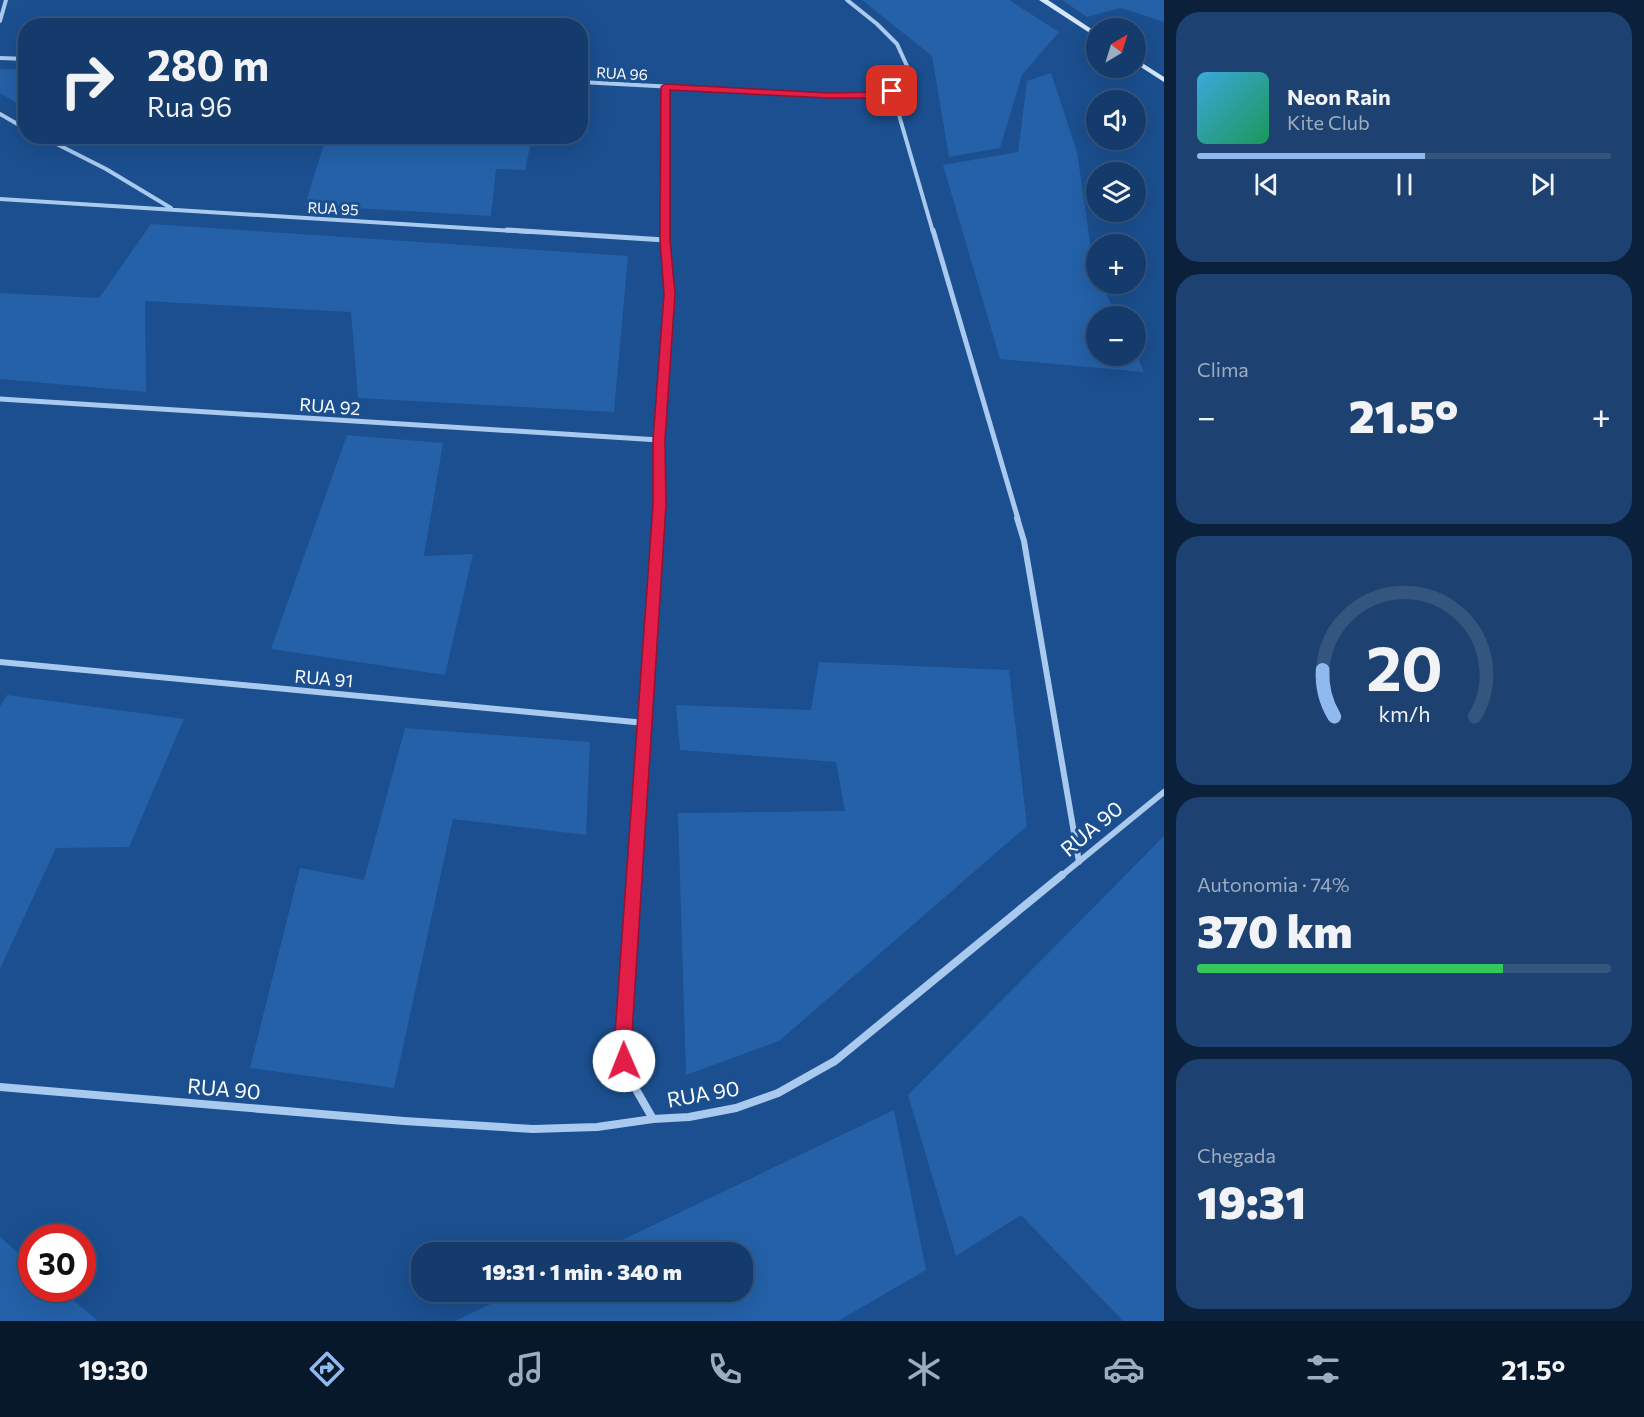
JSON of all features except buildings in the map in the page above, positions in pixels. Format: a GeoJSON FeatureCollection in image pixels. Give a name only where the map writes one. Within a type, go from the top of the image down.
{"type":"FeatureCollection","features":[{"type":"Feature","properties":{"kind":"main road"},"geometry":{"type":"LineString","coordinates":[[1043,0],[1086,28]]}},
{"type":"Feature","properties":{"kind":"main road"},"geometry":{"type":"LineString","coordinates":[[1146,68],[1164,80]]}},
{"type":"Feature","properties":{"kind":"street"},"geometry":{"type":"LineString","coordinates":[[0,21],[6,0]]}},
{"type":"Feature","properties":{"kind":"street"},"geometry":{"type":"LineString","coordinates":[[847,0],[878,24],[892,39],[906,60],[909,69],[908,78],[892,91],[1024,541],[1079,862]]}},
{"type":"Feature","properties":{"kind":"street"},"geometry":{"type":"LineString","coordinates":[[0,58],[18,59]]}},
{"type":"Feature","properties":{"kind":"street","name":"RUA 96"},"geometry":{"type":"LineString","coordinates":[[588,82],[828,95],[881,95],[892,91]]}},
{"type":"Feature","properties":{"kind":"street"},"geometry":{"type":"LineString","coordinates":[[653,1119],[632,1087],[624,1061],[623,1043],[660,505],[659,440],[667,365],[670,294],[665,240],[665,87]]}},
{"type":"Feature","properties":{"kind":"street"},"geometry":{"type":"LineString","coordinates":[[0,114],[18,124]]}},
{"type":"Feature","properties":{"kind":"street"},"geometry":{"type":"LineString","coordinates":[[57,144],[106,169],[174,210]]}},
{"type":"Feature","properties":{"kind":"street","name":"RUA 95"},"geometry":{"type":"LineString","coordinates":[[0,199],[665,240]]}},
{"type":"Feature","properties":{"kind":"street","name":"RUA 92"},"geometry":{"type":"LineString","coordinates":[[0,399],[659,440]]}},
{"type":"Feature","properties":{"kind":"street","name":"RUA 91"},"geometry":{"type":"LineString","coordinates":[[0,662],[645,723]]}},
{"type":"Feature","properties":{"kind":"street","name":"RUA 90"},"geometry":{"type":"LineString","coordinates":[[0,1088],[404,1121],[533,1129],[597,1127],[653,1119],[689,1117],[735,1108],[778,1093],[835,1061],[1039,897],[1164,792]]}},
{"type":"Feature","properties":{"kind":"shaded area"},"geometry":{"type":"Polygon","coordinates":[[[862,0],[1009,0],[1059,32],[1022,75],[1000,148],[949,157],[932,56],[862,0]]]}},
{"type":"Feature","properties":{"kind":"shaded area"},"geometry":{"type":"Polygon","coordinates":[[[1062,0],[1164,0],[1164,22],[1121,8],[1087,17],[1062,0]]]}},
{"type":"Feature","properties":{"kind":"shaded area"},"geometry":{"type":"Polygon","coordinates":[[[0,69],[18,70],[18,104],[0,93],[0,69]]]}},
{"type":"Feature","properties":{"kind":"shaded area"},"geometry":{"type":"Polygon","coordinates":[[[1051,73],[1077,152],[1089,234],[1086,234],[1086,294],[1106,294],[1112,306],[1086,306],[1086,366],[1141,366],[1144,372],[1000,359],[943,165],[1018,152],[1027,81],[1051,73]]]}},
{"type":"Feature","properties":{"kind":"shaded area"},"geometry":{"type":"Polygon","coordinates":[[[324,144],[531,144],[525,170],[496,169],[491,216],[305,205],[324,144]]]}},
{"type":"Feature","properties":{"kind":"shaded area"},"geometry":{"type":"Polygon","coordinates":[[[151,224],[628,256],[614,412],[358,398],[351,312],[145,301],[146,392],[0,379],[0,293],[99,298],[151,224]]]}},
{"type":"Feature","properties":{"kind":"shaded area"},"geometry":{"type":"Polygon","coordinates":[[[347,435],[443,443],[424,556],[473,554],[445,675],[271,649],[347,435]]]}},
{"type":"Feature","properties":{"kind":"shaded area"},"geometry":{"type":"Polygon","coordinates":[[[819,662],[1009,670],[1027,826],[779,1041],[686,1075],[678,813],[845,811],[836,762],[680,750],[676,705],[811,710],[819,662]]]}},
{"type":"Feature","properties":{"kind":"shaded area"},"geometry":{"type":"Polygon","coordinates":[[[7,695],[184,719],[129,847],[56,848],[0,969],[0,707],[7,695]]]}},
{"type":"Feature","properties":{"kind":"shaded area"},"geometry":{"type":"Polygon","coordinates":[[[405,728],[590,742],[586,835],[453,819],[394,1088],[250,1068],[300,868],[364,880],[405,728]]]}},
{"type":"Feature","properties":{"kind":"shaded area"},"geometry":{"type":"Polygon","coordinates":[[[1164,836],[1164,1321],[1123,1321],[1021,1215],[956,1256],[908,1095],[1164,836]]]}},
{"type":"Feature","properties":{"kind":"shaded area"},"geometry":{"type":"Polygon","coordinates":[[[894,1110],[926,1270],[838,1321],[455,1321],[495,1302],[753,1302],[753,1242],[618,1242],[894,1110]]]}},
{"type":"Feature","properties":{"kind":"shaded area"},"geometry":{"type":"Polygon","coordinates":[[[0,1237],[18,1253],[18,1302],[75,1302],[98,1321],[0,1321],[0,1237]]]}},
{"type":"Feature","properties":{"kind":"route"},"geometry":{"type":"LineString","coordinates":[[624,1061],[623,1034],[660,505],[659,440],[668,342],[670,294],[665,240],[665,87],[828,95],[881,95],[892,91]]}}]}
